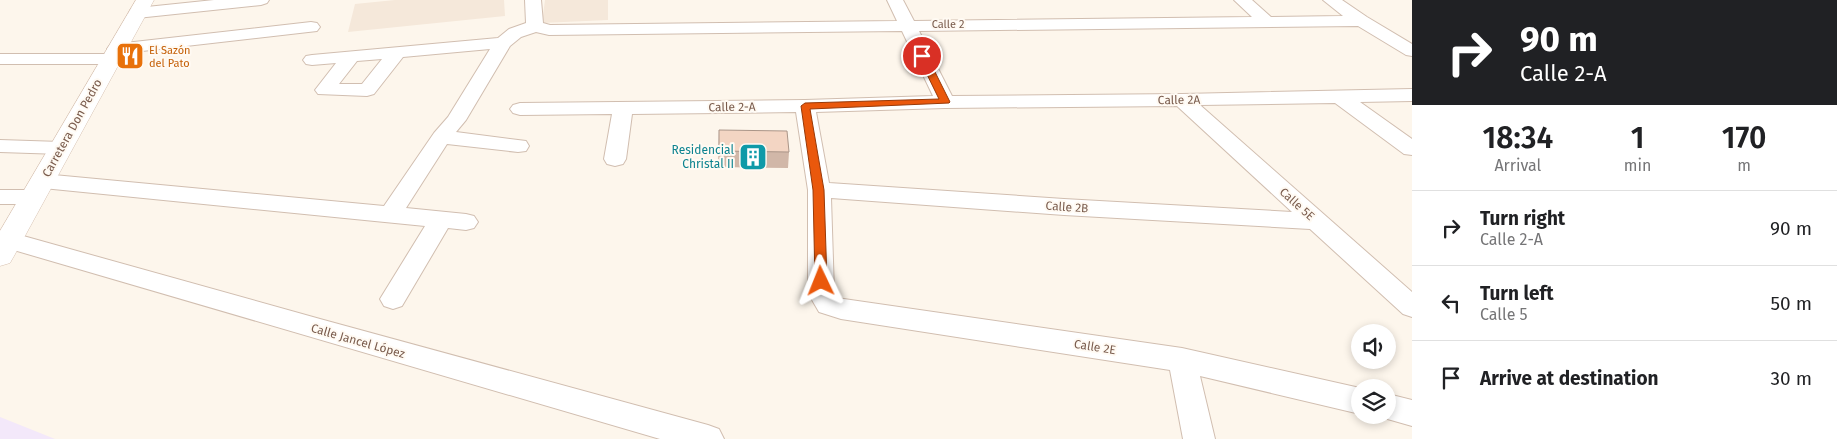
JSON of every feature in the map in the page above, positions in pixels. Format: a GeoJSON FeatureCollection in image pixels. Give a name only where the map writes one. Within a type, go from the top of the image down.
{"type":"FeatureCollection","features":[{"type":"Feature","properties":{"kind":"street"},"geometry":{"type":"LineString","coordinates":[[141,7],[261,0]]}},
{"type":"Feature","properties":{"kind":"street"},"geometry":{"type":"LineString","coordinates":[[390,215],[441,137],[456,120],[503,42],[515,34],[536,26],[533,19],[533,0]]}},
{"type":"Feature","properties":{"kind":"street"},"geometry":{"type":"LineString","coordinates":[[895,0],[945,102]]}},
{"type":"Feature","properties":{"kind":"street"},"geometry":{"type":"LineString","coordinates":[[1242,0],[1267,22]]}},
{"type":"Feature","properties":{"kind":"street"},"geometry":{"type":"LineString","coordinates":[[1331,0],[1361,21],[1412,51]]}},
{"type":"Feature","properties":{"kind":"street","name":"Carretera Don Pedro"},"geometry":{"type":"LineString","coordinates":[[5,248],[141,7]]}},
{"type":"Feature","properties":{"kind":"street","name":"Calle 2"},"geometry":{"type":"LineString","coordinates":[[536,26],[549,30],[1361,21]]}},
{"type":"Feature","properties":{"kind":"street"},"geometry":{"type":"LineString","coordinates":[[0,59],[113,54],[311,27]]}},
{"type":"Feature","properties":{"kind":"street"},"geometry":{"type":"LineString","coordinates":[[312,60],[350,58],[503,42]]}},
{"type":"Feature","properties":{"kind":"street"},"geometry":{"type":"LineString","coordinates":[[350,58],[325,90],[368,90],[397,53]]}},
{"type":"Feature","properties":{"kind":"street","name":"Calle 2A"},"geometry":{"type":"LineString","coordinates":[[945,102],[1182,100],[1412,95]]}},
{"type":"Feature","properties":{"kind":"street"},"geometry":{"type":"LineString","coordinates":[[1340,97],[1412,149]]}},
{"type":"Feature","properties":{"kind":"street","name":"Calle 5E"},"geometry":{"type":"LineString","coordinates":[[1182,100],[1412,307]]}},
{"type":"Feature","properties":{"kind":"street","name":"Calle 2-A"},"geometry":{"type":"LineString","coordinates":[[520,109],[623,109],[945,102]]}},
{"type":"Feature","properties":{"kind":"street"},"geometry":{"type":"LineString","coordinates":[[805,106],[819,190]]}},
{"type":"Feature","properties":{"kind":"street"},"geometry":{"type":"LineString","coordinates":[[614,159],[623,109]]}},
{"type":"Feature","properties":{"kind":"street"},"geometry":{"type":"LineString","coordinates":[[441,137],[518,146]]}},
{"type":"Feature","properties":{"kind":"street"},"geometry":{"type":"LineString","coordinates":[[0,146],[61,148]]}},
{"type":"Feature","properties":{"kind":"street"},"geometry":{"type":"LineString","coordinates":[[0,196],[38,189],[466,222]]}},
{"type":"Feature","properties":{"kind":"street","name":"Calle 2B"},"geometry":{"type":"LineString","coordinates":[[819,190],[1074,208],[1316,221]]}},
{"type":"Feature","properties":{"kind":"street","name":"Calle 2E"},"geometry":{"type":"LineString","coordinates":[[819,190],[815,269],[821,293],[828,304],[841,309],[1182,360],[1351,399]]}},
{"type":"Feature","properties":{"kind":"street"},"geometry":{"type":"LineString","coordinates":[[392,298],[442,220]]}},
{"type":"Feature","properties":{"kind":"street","name":"Calle Jancel López"},"geometry":{"type":"LineString","coordinates":[[5,248],[338,336],[708,439]]}},
{"type":"Feature","properties":{"kind":"street"},"geometry":{"type":"LineString","coordinates":[[1182,360],[1198,439]]}},
{"type":"Feature","properties":{"kind":"street"},"geometry":{"type":"LineString","coordinates":[[1396,409],[1412,413]]}},
{"type":"Feature","properties":{"kind":"shaded area"},"geometry":{"type":"Polygon","coordinates":[[[395,0],[504,0],[505,16],[348,32],[355,4],[395,0]]]}},
{"type":"Feature","properties":{"kind":"shaded area"},"geometry":{"type":"Polygon","coordinates":[[[545,0],[608,0],[608,20],[542,23],[545,0]]]}},
{"type":"Feature","properties":{"kind":"shaded area"},"geometry":{"type":"Polygon","coordinates":[[[0,417],[55,439],[0,439],[0,417]]]}},
{"type":"Feature","properties":{"kind":"building"},"geometry":{"type":"Polygon","coordinates":[[[719,130],[787,131],[789,152],[719,151],[719,130]]]}},
{"type":"Feature","properties":{"kind":"place","name":"El Sazón del Pato"},"geometry":{"type":"Point","coordinates":[130,56]}},
{"type":"Feature","properties":{"kind":"place","name":"Residencial Christal II"},"geometry":{"type":"Point","coordinates":[753,157]}},
{"type":"Feature","properties":{"kind":"route"},"geometry":{"type":"LineString","coordinates":[[821,281],[819,190],[805,106],[945,102],[922,56]]}}]}
